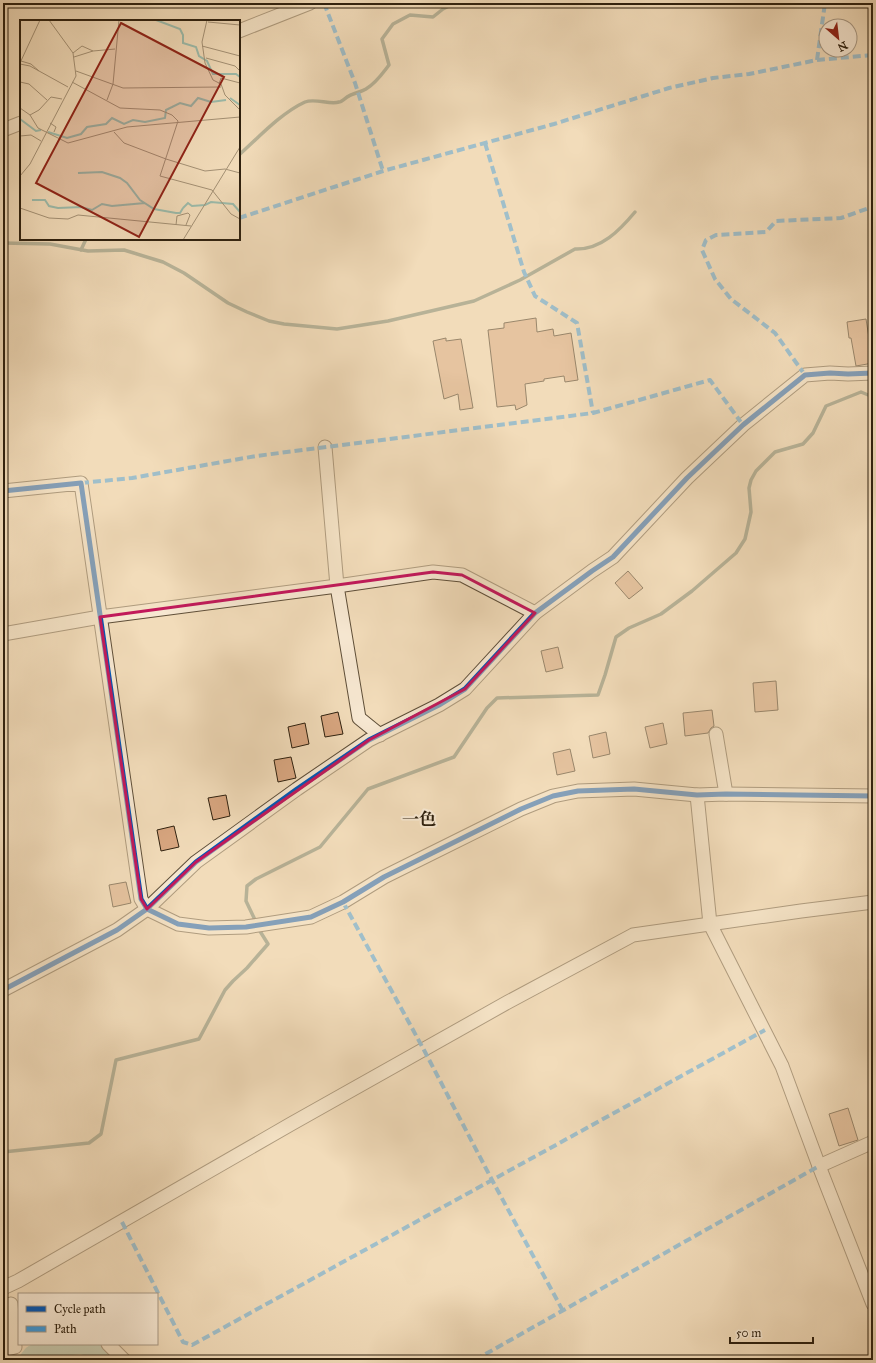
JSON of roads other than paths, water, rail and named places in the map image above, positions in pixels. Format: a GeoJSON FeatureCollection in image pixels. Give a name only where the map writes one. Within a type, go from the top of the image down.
{"type":"FeatureCollection","features":[{"type":"Feature","properties":{"kind":"street"},"geometry":{"type":"LineString","coordinates":[[240,31],[310,3]]}},
{"type":"Feature","properties":{"kind":"street"},"geometry":{"type":"LineString","coordinates":[[3,130],[20,122]]}},
{"type":"Feature","properties":{"kind":"street"},"geometry":{"type":"LineString","coordinates":[[3,990],[117,930],[147,910],[196,862],[303,784],[369,740],[439,705],[465,689],[535,614],[613,557],[687,478],[743,425],[805,375],[830,373],[873,373]]}},
{"type":"Feature","properties":{"kind":"street"},"geometry":{"type":"LineString","coordinates":[[325,447],[337,586],[359,718],[380,735]]}},
{"type":"Feature","properties":{"kind":"street"},"geometry":{"type":"LineString","coordinates":[[3,491],[81,484],[141,899],[147,910],[178,924],[209,928],[246,927],[311,917],[343,902],[384,877],[521,809],[552,796],[578,791],[634,789],[696,795],[873,796]]}},
{"type":"Feature","properties":{"kind":"street"},"geometry":{"type":"LineString","coordinates":[[3,634],[100,617],[433,572],[462,575],[535,614]]}},
{"type":"Feature","properties":{"kind":"street"},"geometry":{"type":"LineString","coordinates":[[716,734],[726,794]]}},
{"type":"Feature","properties":{"kind":"street"},"geometry":{"type":"LineString","coordinates":[[696,795],[710,924],[782,1066],[873,1304]]}},
{"type":"Feature","properties":{"kind":"street"},"geometry":{"type":"LineString","coordinates":[[3,1288],[18,1282],[291,1124],[508,1002],[633,935],[873,902]]}},
{"type":"Feature","properties":{"kind":"street"},"geometry":{"type":"LineString","coordinates":[[819,1166],[873,1142]]}},
{"type":"Feature","properties":{"kind":"street"},"geometry":{"type":"LineString","coordinates":[[3,1350],[15,1347],[11,1303]]}},
{"type":"Feature","properties":{"kind":"street"},"geometry":{"type":"LineString","coordinates":[[109,1345],[124,1360]]}},
{"type":"Feature","properties":{"kind":"waterway"},"geometry":{"type":"LineString","coordinates":[[240,154],[279,119],[305,102],[340,102],[353,94],[370,87],[389,65],[382,39],[393,24],[410,15],[433,17],[443,9],[455,3]]}},
{"type":"Feature","properties":{"kind":"waterway"},"geometry":{"type":"LineString","coordinates":[[3,243],[50,244],[88,251],[124,250],[163,262],[184,273],[228,303],[269,321],[284,324],[337,329],[388,321],[474,301],[520,280],[575,249],[593,246],[609,238],[623,226],[635,212]]}},
{"type":"Feature","properties":{"kind":"waterway"},"geometry":{"type":"LineString","coordinates":[[81,250],[86,240]]}},
{"type":"Feature","properties":{"kind":"waterway"},"geometry":{"type":"LineString","coordinates":[[256,922],[246,901],[247,886],[256,879],[320,847],[368,789],[454,757],[487,708],[497,698],[598,695],[616,637],[629,628],[661,614],[692,591],[736,553],[745,539],[751,512],[749,488],[756,471],[775,452],[803,444],[813,433],[826,406],[861,392],[873,397]]}},
{"type":"Feature","properties":{"kind":"waterway"},"geometry":{"type":"LineString","coordinates":[[3,1152],[89,1143],[101,1134],[116,1060],[199,1039],[225,990],[268,944],[258,928]]}},
{"type":"Feature","properties":{"kind":"waterway"},"geometry":{"type":"LineString","coordinates":[[29,1360],[33,1355],[50,1347],[71,1345]]}},
{"type":"Feature","properties":{"kind":"waterway"},"geometry":{"type":"LineString","coordinates":[[84,1345],[98,1349],[108,1360]]}},
{"type":"Feature","properties":{"kind":"district","name":"一色"},"geometry":{"type":"Point","coordinates":[419,819]}}]}
